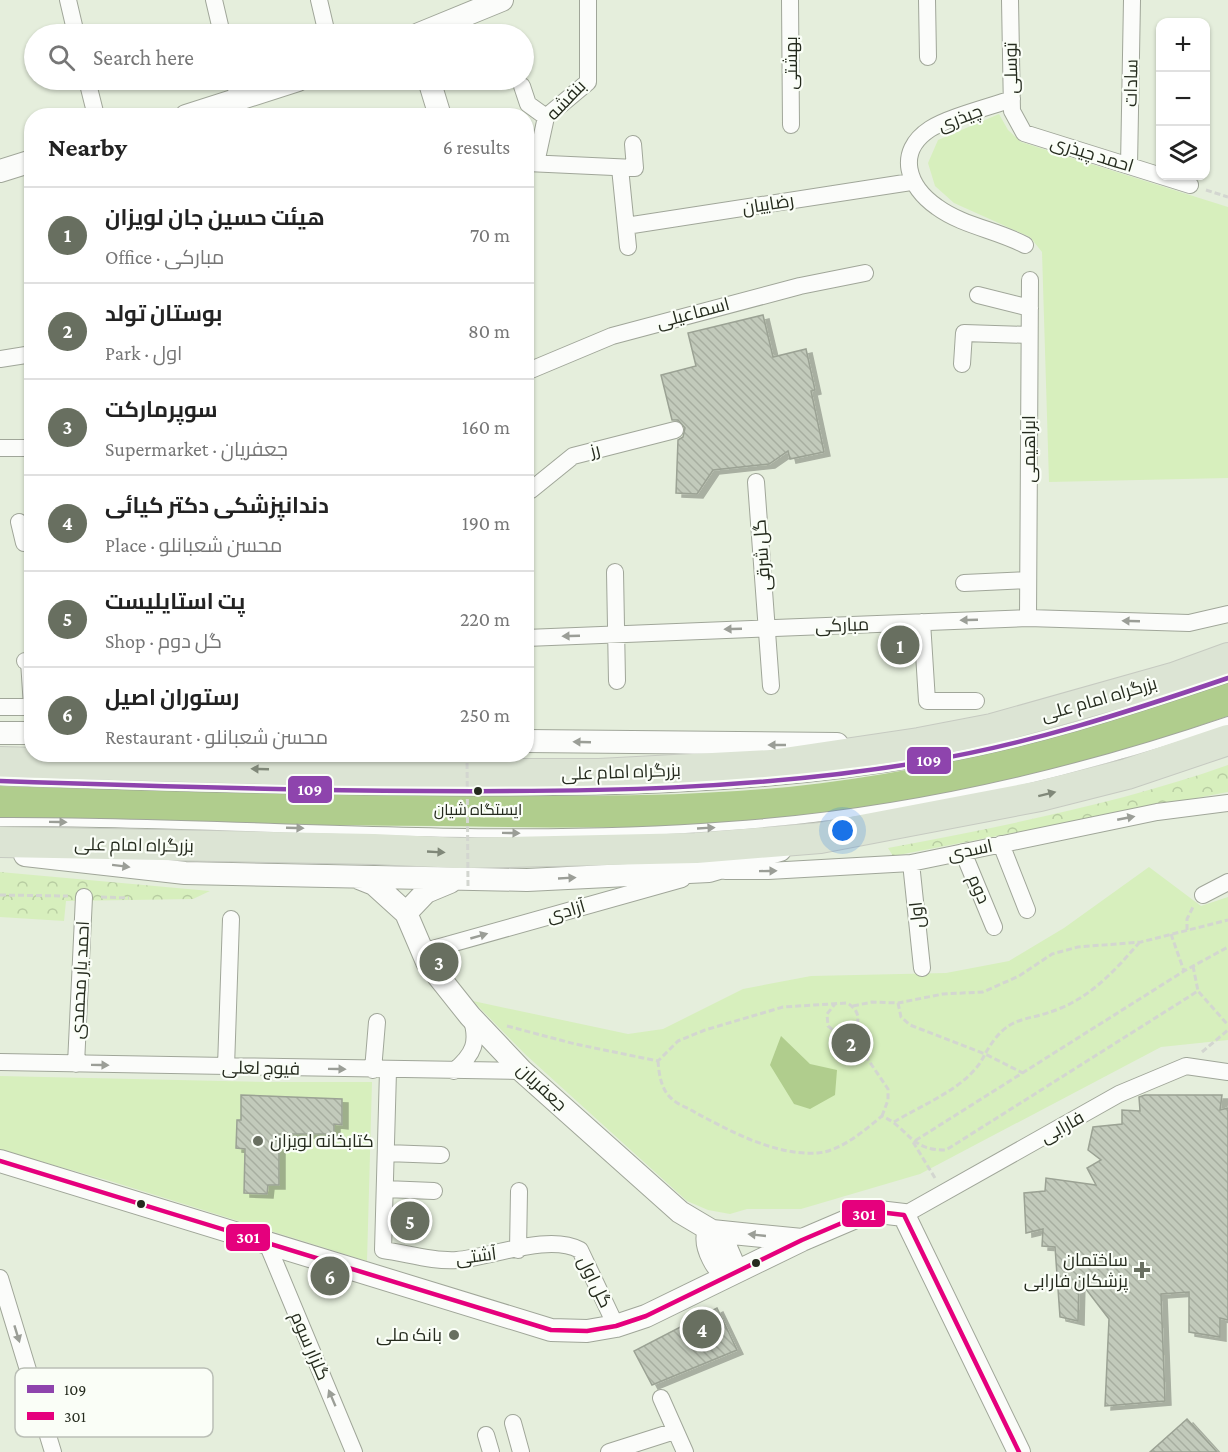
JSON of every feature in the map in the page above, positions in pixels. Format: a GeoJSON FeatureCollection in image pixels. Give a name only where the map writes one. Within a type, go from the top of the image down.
{"type":"FeatureCollection","features":[{"type":"Feature","properties":{"kind":"highway","name":"بزرگراه امام علی"},"geometry":{"type":"LineString","coordinates":[[0,762],[459,774],[599,774],[771,765],[919,744],[992,729],[1090,703],[1173,678],[1228,658]]}},
{"type":"Feature","properties":{"kind":"highway","name":"بزرگراه امام علی"},"geometry":{"type":"LineString","coordinates":[[0,842],[363,848],[460,853],[696,848],[820,838],[1040,796],[1127,774],[1228,740]]}},
{"type":"Feature","properties":{"kind":"main road"},"geometry":{"type":"LineString","coordinates":[[443,24],[499,1]]}},
{"type":"Feature","properties":{"kind":"main road"},"geometry":{"type":"LineString","coordinates":[[201,108],[236,90]]}},
{"type":"Feature","properties":{"kind":"main road"},"geometry":{"type":"LineString","coordinates":[[432,90],[438,108]]}},
{"type":"Feature","properties":{"kind":"main road"},"geometry":{"type":"LineString","coordinates":[[0,171],[24,164]]}},
{"type":"Feature","properties":{"kind":"main road"},"geometry":{"type":"LineString","coordinates":[[0,733],[24,733]]}},
{"type":"Feature","properties":{"kind":"main road"},"geometry":{"type":"LineString","coordinates":[[534,741],[745,745],[919,744]]}},
{"type":"Feature","properties":{"kind":"main road"},"geometry":{"type":"LineString","coordinates":[[406,913],[426,892],[438,885],[709,871],[820,838]]}},
{"type":"Feature","properties":{"kind":"main road"},"geometry":{"type":"LineString","coordinates":[[0,852],[185,873],[355,876],[463,883]]}},
{"type":"Feature","properties":{"kind":"main road","name":"جعفریان"},"geometry":{"type":"LineString","coordinates":[[355,876],[374,884],[406,913],[427,962],[470,1016],[522,1071],[680,1212],[712,1231]]}},
{"type":"Feature","properties":{"kind":"main road"},"geometry":{"type":"LineString","coordinates":[[0,1161],[551,1330],[587,1331],[616,1326],[646,1316],[802,1240],[870,1211],[904,1215],[1019,1452]]}},
{"type":"Feature","properties":{"kind":"main road"},"geometry":{"type":"LineString","coordinates":[[712,1231],[802,1240]]}},
{"type":"Feature","properties":{"kind":"main road"},"geometry":{"type":"LineString","coordinates":[[712,1231],[721,1236],[734,1266],[730,1275]]}},
{"type":"Feature","properties":{"kind":"street"},"geometry":{"type":"LineString","coordinates":[[68,0],[74,24]]}},
{"type":"Feature","properties":{"kind":"street"},"geometry":{"type":"LineString","coordinates":[[214,0],[220,24]]}},
{"type":"Feature","properties":{"kind":"street"},"geometry":{"type":"LineString","coordinates":[[319,0],[325,24]]}},
{"type":"Feature","properties":{"kind":"street","name":"بنفشه"},"geometry":{"type":"LineString","coordinates":[[534,154],[546,117],[588,82],[588,0]]}},
{"type":"Feature","properties":{"kind":"street","name":"بهشتی"},"geometry":{"type":"LineString","coordinates":[[790,0],[791,125]]}},
{"type":"Feature","properties":{"kind":"street"},"geometry":{"type":"LineString","coordinates":[[927,0],[928,57]]}},
{"type":"Feature","properties":{"kind":"street","name":"توسلی"},"geometry":{"type":"LineString","coordinates":[[1010,0],[1012,111],[1024,133]]}},
{"type":"Feature","properties":{"kind":"street","name":"سادات"},"geometry":{"type":"LineString","coordinates":[[1129,166],[1132,0]]}},
{"type":"Feature","properties":{"kind":"street"},"geometry":{"type":"LineString","coordinates":[[90,90],[94,108]]}},
{"type":"Feature","properties":{"kind":"street"},"geometry":{"type":"LineString","coordinates":[[523,90],[528,104],[534,108]]}},
{"type":"Feature","properties":{"kind":"street","name":"چیذری"},"geometry":{"type":"LineString","coordinates":[[911,182],[908,165],[916,143],[931,129],[1012,99]]}},
{"type":"Feature","properties":{"kind":"street"},"geometry":{"type":"LineString","coordinates":[[534,108],[546,117]]}},
{"type":"Feature","properties":{"kind":"street","name":"احمد چیذری"},"geometry":{"type":"LineString","coordinates":[[1024,133],[1190,185]]}},
{"type":"Feature","properties":{"kind":"street"},"geometry":{"type":"LineString","coordinates":[[534,163],[634,168],[633,144]]}},
{"type":"Feature","properties":{"kind":"street"},"geometry":{"type":"LineString","coordinates":[[620,168],[628,247]]}},
{"type":"Feature","properties":{"kind":"street"},"geometry":{"type":"LineString","coordinates":[[911,182],[937,208],[957,219],[994,230],[1025,245]]}},
{"type":"Feature","properties":{"kind":"street","name":"رضاییان"},"geometry":{"type":"LineString","coordinates":[[626,226],[911,182]]}},
{"type":"Feature","properties":{"kind":"street","name":"اسماعیلی"},"geometry":{"type":"LineString","coordinates":[[534,369],[612,336],[800,285],[866,273]]}},
{"type":"Feature","properties":{"kind":"street","name":"ابراهیمی"},"geometry":{"type":"LineString","coordinates":[[1028,618],[1030,280]]}},
{"type":"Feature","properties":{"kind":"street"},"geometry":{"type":"LineString","coordinates":[[978,295],[1030,308]]}},
{"type":"Feature","properties":{"kind":"street"},"geometry":{"type":"LineString","coordinates":[[962,364],[964,333],[1029,336]]}},
{"type":"Feature","properties":{"kind":"street"},"geometry":{"type":"LineString","coordinates":[[0,358],[24,355]]}},
{"type":"Feature","properties":{"kind":"street","name":"رز"},"geometry":{"type":"LineString","coordinates":[[534,488],[573,456],[675,430]]}},
{"type":"Feature","properties":{"kind":"street"},"geometry":{"type":"LineString","coordinates":[[0,448],[24,448]]}},
{"type":"Feature","properties":{"kind":"street","name":"گل شرقی"},"geometry":{"type":"LineString","coordinates":[[756,482],[771,686]]}},
{"type":"Feature","properties":{"kind":"street"},"geometry":{"type":"LineString","coordinates":[[19,522],[24,536]]}},
{"type":"Feature","properties":{"kind":"street"},"geometry":{"type":"LineString","coordinates":[[615,572],[617,681]]}},
{"type":"Feature","properties":{"kind":"street"},"geometry":{"type":"LineString","coordinates":[[964,583],[1028,580]]}},
{"type":"Feature","properties":{"kind":"street","name":"مبارکی"},"geometry":{"type":"LineString","coordinates":[[534,638],[1028,618],[1189,623],[1228,615]]}},
{"type":"Feature","properties":{"kind":"street"},"geometry":{"type":"LineString","coordinates":[[922,622],[927,701],[976,701]]}},
{"type":"Feature","properties":{"kind":"street"},"geometry":{"type":"LineString","coordinates":[[0,707],[24,707]]}},
{"type":"Feature","properties":{"kind":"street","name":"اسدی"},"geometry":{"type":"LineString","coordinates":[[709,871],[768,871],[911,863],[1157,812],[1228,803]]}},
{"type":"Feature","properties":{"kind":"street"},"geometry":{"type":"LineString","coordinates":[[1001,844],[1027,910]]}},
{"type":"Feature","properties":{"kind":"street","name":"دوم"},"geometry":{"type":"LineString","coordinates":[[963,852],[994,927]]}},
{"type":"Feature","properties":{"kind":"street","name":"اول"},"geometry":{"type":"LineString","coordinates":[[911,863],[922,968]]}},
{"type":"Feature","properties":{"kind":"street","name":"آزادی"},"geometry":{"type":"LineString","coordinates":[[422,952],[709,871]]}},
{"type":"Feature","properties":{"kind":"street"},"geometry":{"type":"LineString","coordinates":[[1203,895],[1228,882]]}},
{"type":"Feature","properties":{"kind":"street","name":"احمد یار محمدی"},"geometry":{"type":"LineString","coordinates":[[76,1064],[84,897]]}},
{"type":"Feature","properties":{"kind":"street"},"geometry":{"type":"LineString","coordinates":[[226,1067],[231,919]]}},
{"type":"Feature","properties":{"kind":"street"},"geometry":{"type":"LineString","coordinates":[[454,1071],[469,1058],[474,1047],[476,1034],[470,1016]]}},
{"type":"Feature","properties":{"kind":"street"},"geometry":{"type":"LineString","coordinates":[[376,1022],[386,1153],[385,1189],[434,1191]]}},
{"type":"Feature","properties":{"kind":"street","name":"فیوج لعلی"},"geometry":{"type":"LineString","coordinates":[[0,1062],[522,1071]]}},
{"type":"Feature","properties":{"kind":"street"},"geometry":{"type":"LineString","coordinates":[[1186,1066],[1228,1072]]}},
{"type":"Feature","properties":{"kind":"street","name":"فارابی"},"geometry":{"type":"LineString","coordinates":[[904,1215],[1119,1095],[1186,1066]]}},
{"type":"Feature","properties":{"kind":"street"},"geometry":{"type":"LineString","coordinates":[[386,1153],[441,1155]]}},
{"type":"Feature","properties":{"kind":"street","name":"آشتی"},"geometry":{"type":"LineString","coordinates":[[385,1189],[383,1250],[455,1261],[553,1243],[569,1244]]}},
{"type":"Feature","properties":{"kind":"street"},"geometry":{"type":"LineString","coordinates":[[518,1250],[519,1191]]}},
{"type":"Feature","properties":{"kind":"street","name":"گلزار سوم"},"geometry":{"type":"LineString","coordinates":[[266,1241],[354,1452]]}},
{"type":"Feature","properties":{"kind":"street","name":"گل اول"},"geometry":{"type":"LineString","coordinates":[[569,1244],[580,1250],[616,1326]]}},
{"type":"Feature","properties":{"kind":"street"},"geometry":{"type":"LineString","coordinates":[[0,1278],[27,1368]]}},
{"type":"Feature","properties":{"kind":"street"},"geometry":{"type":"LineString","coordinates":[[661,1398],[685,1452]]}},
{"type":"Feature","properties":{"kind":"street"},"geometry":{"type":"LineString","coordinates":[[513,1423],[521,1452]]}},
{"type":"Feature","properties":{"kind":"street"},"geometry":{"type":"LineString","coordinates":[[609,1452],[675,1431]]}},
{"type":"Feature","properties":{"kind":"street"},"geometry":{"type":"LineString","coordinates":[[486,1435],[491,1452]]}},
{"type":"Feature","properties":{"kind":"street"},"geometry":{"type":"LineString","coordinates":[[48,1437],[52,1452]]}},
{"type":"Feature","properties":{"kind":"lane"},"geometry":{"type":"LineString","coordinates":[[0,781],[315,790],[582,793],[748,785],[965,754],[1075,726],[1228,678]]}},
{"type":"Feature","properties":{"kind":"lane"},"geometry":{"type":"LineString","coordinates":[[0,822],[554,834],[730,826],[882,809],[932,800],[1059,771],[1228,721]]}},
{"type":"Feature","properties":{"kind":"path"},"geometry":{"type":"LineString","coordinates":[[1190,185],[1228,197]]}},
{"type":"Feature","properties":{"kind":"path"},"geometry":{"type":"LineString","coordinates":[[463,883],[467,762]]}},
{"type":"Feature","properties":{"kind":"path"},"geometry":{"type":"LineString","coordinates":[[0,895],[129,898]]}},
{"type":"Feature","properties":{"kind":"path"},"geometry":{"type":"LineString","coordinates":[[1187,930],[1188,914],[1203,895]]}},
{"type":"Feature","properties":{"kind":"path"},"geometry":{"type":"LineString","coordinates":[[853,1006],[872,1002],[898,1003],[943,994],[983,992],[1019,976],[1052,954],[1078,947],[1141,942],[1228,920]]}},
{"type":"Feature","properties":{"kind":"path"},"geometry":{"type":"LineString","coordinates":[[1171,934],[1184,971]]}},
{"type":"Feature","properties":{"kind":"path"},"geometry":{"type":"LineString","coordinates":[[894,1122],[963,1081],[981,1063],[996,1036],[1017,1019],[1060,1008],[1105,981],[1141,942]]}},
{"type":"Feature","properties":{"kind":"path"},"geometry":{"type":"LineString","coordinates":[[913,1142],[1184,971],[1228,947]]}},
{"type":"Feature","properties":{"kind":"path"},"geometry":{"type":"LineString","coordinates":[[1193,966],[1198,991],[1228,1025]]}},
{"type":"Feature","properties":{"kind":"path"},"geometry":{"type":"LineString","coordinates":[[913,1142],[934,1150],[946,1150],[1198,991]]}},
{"type":"Feature","properties":{"kind":"path"},"geometry":{"type":"LineString","coordinates":[[658,1061],[678,1041],[705,1030],[783,1007],[847,1003],[853,1006],[859,1017],[855,1029],[850,1033],[838,1034],[828,1026],[827,1014],[835,1004]]}},
{"type":"Feature","properties":{"kind":"path"},"geometry":{"type":"LineString","coordinates":[[898,1003],[901,1017],[910,1025],[985,1054],[1023,1073]]}},
{"type":"Feature","properties":{"kind":"path"},"geometry":{"type":"LineString","coordinates":[[470,1016],[575,1044],[658,1061]]}},
{"type":"Feature","properties":{"kind":"path"},"geometry":{"type":"LineString","coordinates":[[1186,1066],[1228,1030]]}},
{"type":"Feature","properties":{"kind":"path"},"geometry":{"type":"LineString","coordinates":[[658,1061],[660,1079],[671,1099],[735,1133],[773,1147],[801,1153],[820,1153],[836,1148],[882,1116],[888,1100],[888,1089],[850,1033]]}},
{"type":"Feature","properties":{"kind":"path"},"geometry":{"type":"LineString","coordinates":[[882,1116],[894,1122],[913,1142],[944,1193]]}},
{"type":"Feature","properties":{"kind":"green space"},"geometry":{"type":"Polygon","coordinates":[[[999,114],[1008,130],[1021,142],[1228,207],[1228,478],[1049,482],[1042,252],[1030,237],[954,203],[935,186],[928,163],[938,140],[999,114]]]}},
{"type":"Feature","properties":{"kind":"green space"},"geometry":{"type":"Polygon","coordinates":[[[1228,765],[1228,792],[893,856],[888,848],[1016,823],[1103,802],[1228,765]]]}},
{"type":"Feature","properties":{"kind":"green space"},"geometry":{"type":"Polygon","coordinates":[[[1149,867],[1201,906],[1228,897],[1228,1040],[1161,1047],[920,1174],[801,1209],[747,1209],[730,1214],[708,1210],[687,1201],[526,1055],[473,1001],[628,1034],[663,1029],[743,989],[811,976],[946,973],[1009,961],[1064,928],[1149,867]]]}},
{"type":"Feature","properties":{"kind":"green space"},"geometry":{"type":"Polygon","coordinates":[[[0,872],[210,891],[193,899],[66,901],[64,921],[0,917],[0,872]]]}},
{"type":"Feature","properties":{"kind":"green space"},"geometry":{"type":"Polygon","coordinates":[[[0,1076],[372,1082],[367,1261],[107,1180],[0,1150],[0,1076]]]}},
{"type":"Feature","properties":{"kind":"shaded area"},"geometry":{"type":"Polygon","coordinates":[[[781,1036],[810,1064],[837,1070],[835,1095],[810,1109],[794,1104],[770,1065],[781,1036]]]}},
{"type":"Feature","properties":{"kind":"building"},"geometry":{"type":"Polygon","coordinates":[[[763,315],[773,357],[806,349],[815,390],[811,391],[824,452],[790,459],[788,451],[769,464],[713,470],[697,494],[676,493],[678,440],[683,437],[685,428],[678,420],[672,420],[661,375],[696,366],[688,333],[763,315]]]}},
{"type":"Feature","properties":{"kind":"building","name":"کتابخانه لویزان"},"geometry":{"type":"Polygon","coordinates":[[[241,1095],[342,1099],[342,1125],[334,1124],[334,1134],[279,1134],[279,1185],[268,1185],[267,1194],[244,1193],[245,1149],[236,1148],[237,1120],[241,1120],[241,1095]]]}},
{"type":"Feature","properties":{"kind":"building","name":"ساختمان پزشکان فارابی"},"geometry":{"type":"Polygon","coordinates":[[[1145,1095],[1222,1095],[1220,1110],[1228,1108],[1228,1320],[1220,1318],[1220,1337],[1189,1332],[1189,1292],[1161,1294],[1165,1401],[1105,1406],[1109,1319],[1079,1280],[1078,1321],[1060,1317],[1055,1247],[1042,1246],[1043,1229],[1026,1233],[1024,1193],[1045,1191],[1046,1178],[1096,1185],[1087,1168],[1101,1160],[1088,1150],[1093,1127],[1122,1124],[1122,1110],[1140,1111],[1139,1097],[1145,1095]]]}},
{"type":"Feature","properties":{"kind":"building"},"geometry":{"type":"Polygon","coordinates":[[[717,1308],[737,1350],[652,1385],[634,1351],[717,1308]]]}},
{"type":"Feature","properties":{"kind":"building"},"geometry":{"type":"Polygon","coordinates":[[[1187,1419],[1217,1452],[1150,1452],[1187,1419]]]}},
{"type":"Feature","properties":{"kind":"waterway"},"geometry":{"type":"LineString","coordinates":[[0,802],[585,812],[681,810],[776,804],[874,792],[977,772],[1129,732],[1228,699]]}},
{"type":"Feature","properties":{"kind":"transit line","name":"109"},"geometry":{"type":"LineString","coordinates":[[0,781],[212,788],[424,791],[611,790],[736,784],[860,771],[961,755],[1038,737],[1228,678]]}},
{"type":"Feature","properties":{"kind":"transit line","name":"301"},"geometry":{"type":"LineString","coordinates":[[0,1161],[551,1330],[587,1331],[616,1326],[646,1316],[802,1240],[870,1211],[904,1215],[1019,1452]]}},
{"type":"Feature","properties":{"kind":"place","name":"هیئت حسین جان لویزان"},"geometry":{"type":"Point","coordinates":[900,645]}},
{"type":"Feature","properties":{"kind":"place","name":"ایستگاه شیان"},"geometry":{"type":"Point","coordinates":[478,791]}},
{"type":"Feature","properties":{"kind":"place","name":"سوپرمارکت"},"geometry":{"type":"Point","coordinates":[439,962]}},
{"type":"Feature","properties":{"kind":"place","name":"بوستان تولد"},"geometry":{"type":"Point","coordinates":[851,1043]}},
{"type":"Feature","properties":{"kind":"place","name":"کتابخانه لویزان"},"geometry":{"type":"Point","coordinates":[258,1141]}},
{"type":"Feature","properties":{"kind":"place","name":"پت استایلیست"},"geometry":{"type":"Point","coordinates":[410,1221]}},
{"type":"Feature","properties":{"kind":"place","name":"ساختمان پزشکان فارابی"},"geometry":{"type":"Point","coordinates":[1142,1270]}},
{"type":"Feature","properties":{"kind":"place","name":"رستوران اصیل"},"geometry":{"type":"Point","coordinates":[330,1276]}},
{"type":"Feature","properties":{"kind":"place","name":"دندانپزشکی دکتر کیائی"},"geometry":{"type":"Point","coordinates":[702,1329]}},
{"type":"Feature","properties":{"kind":"place","name":"بانک ملی"},"geometry":{"type":"Point","coordinates":[454,1335]}}]}
